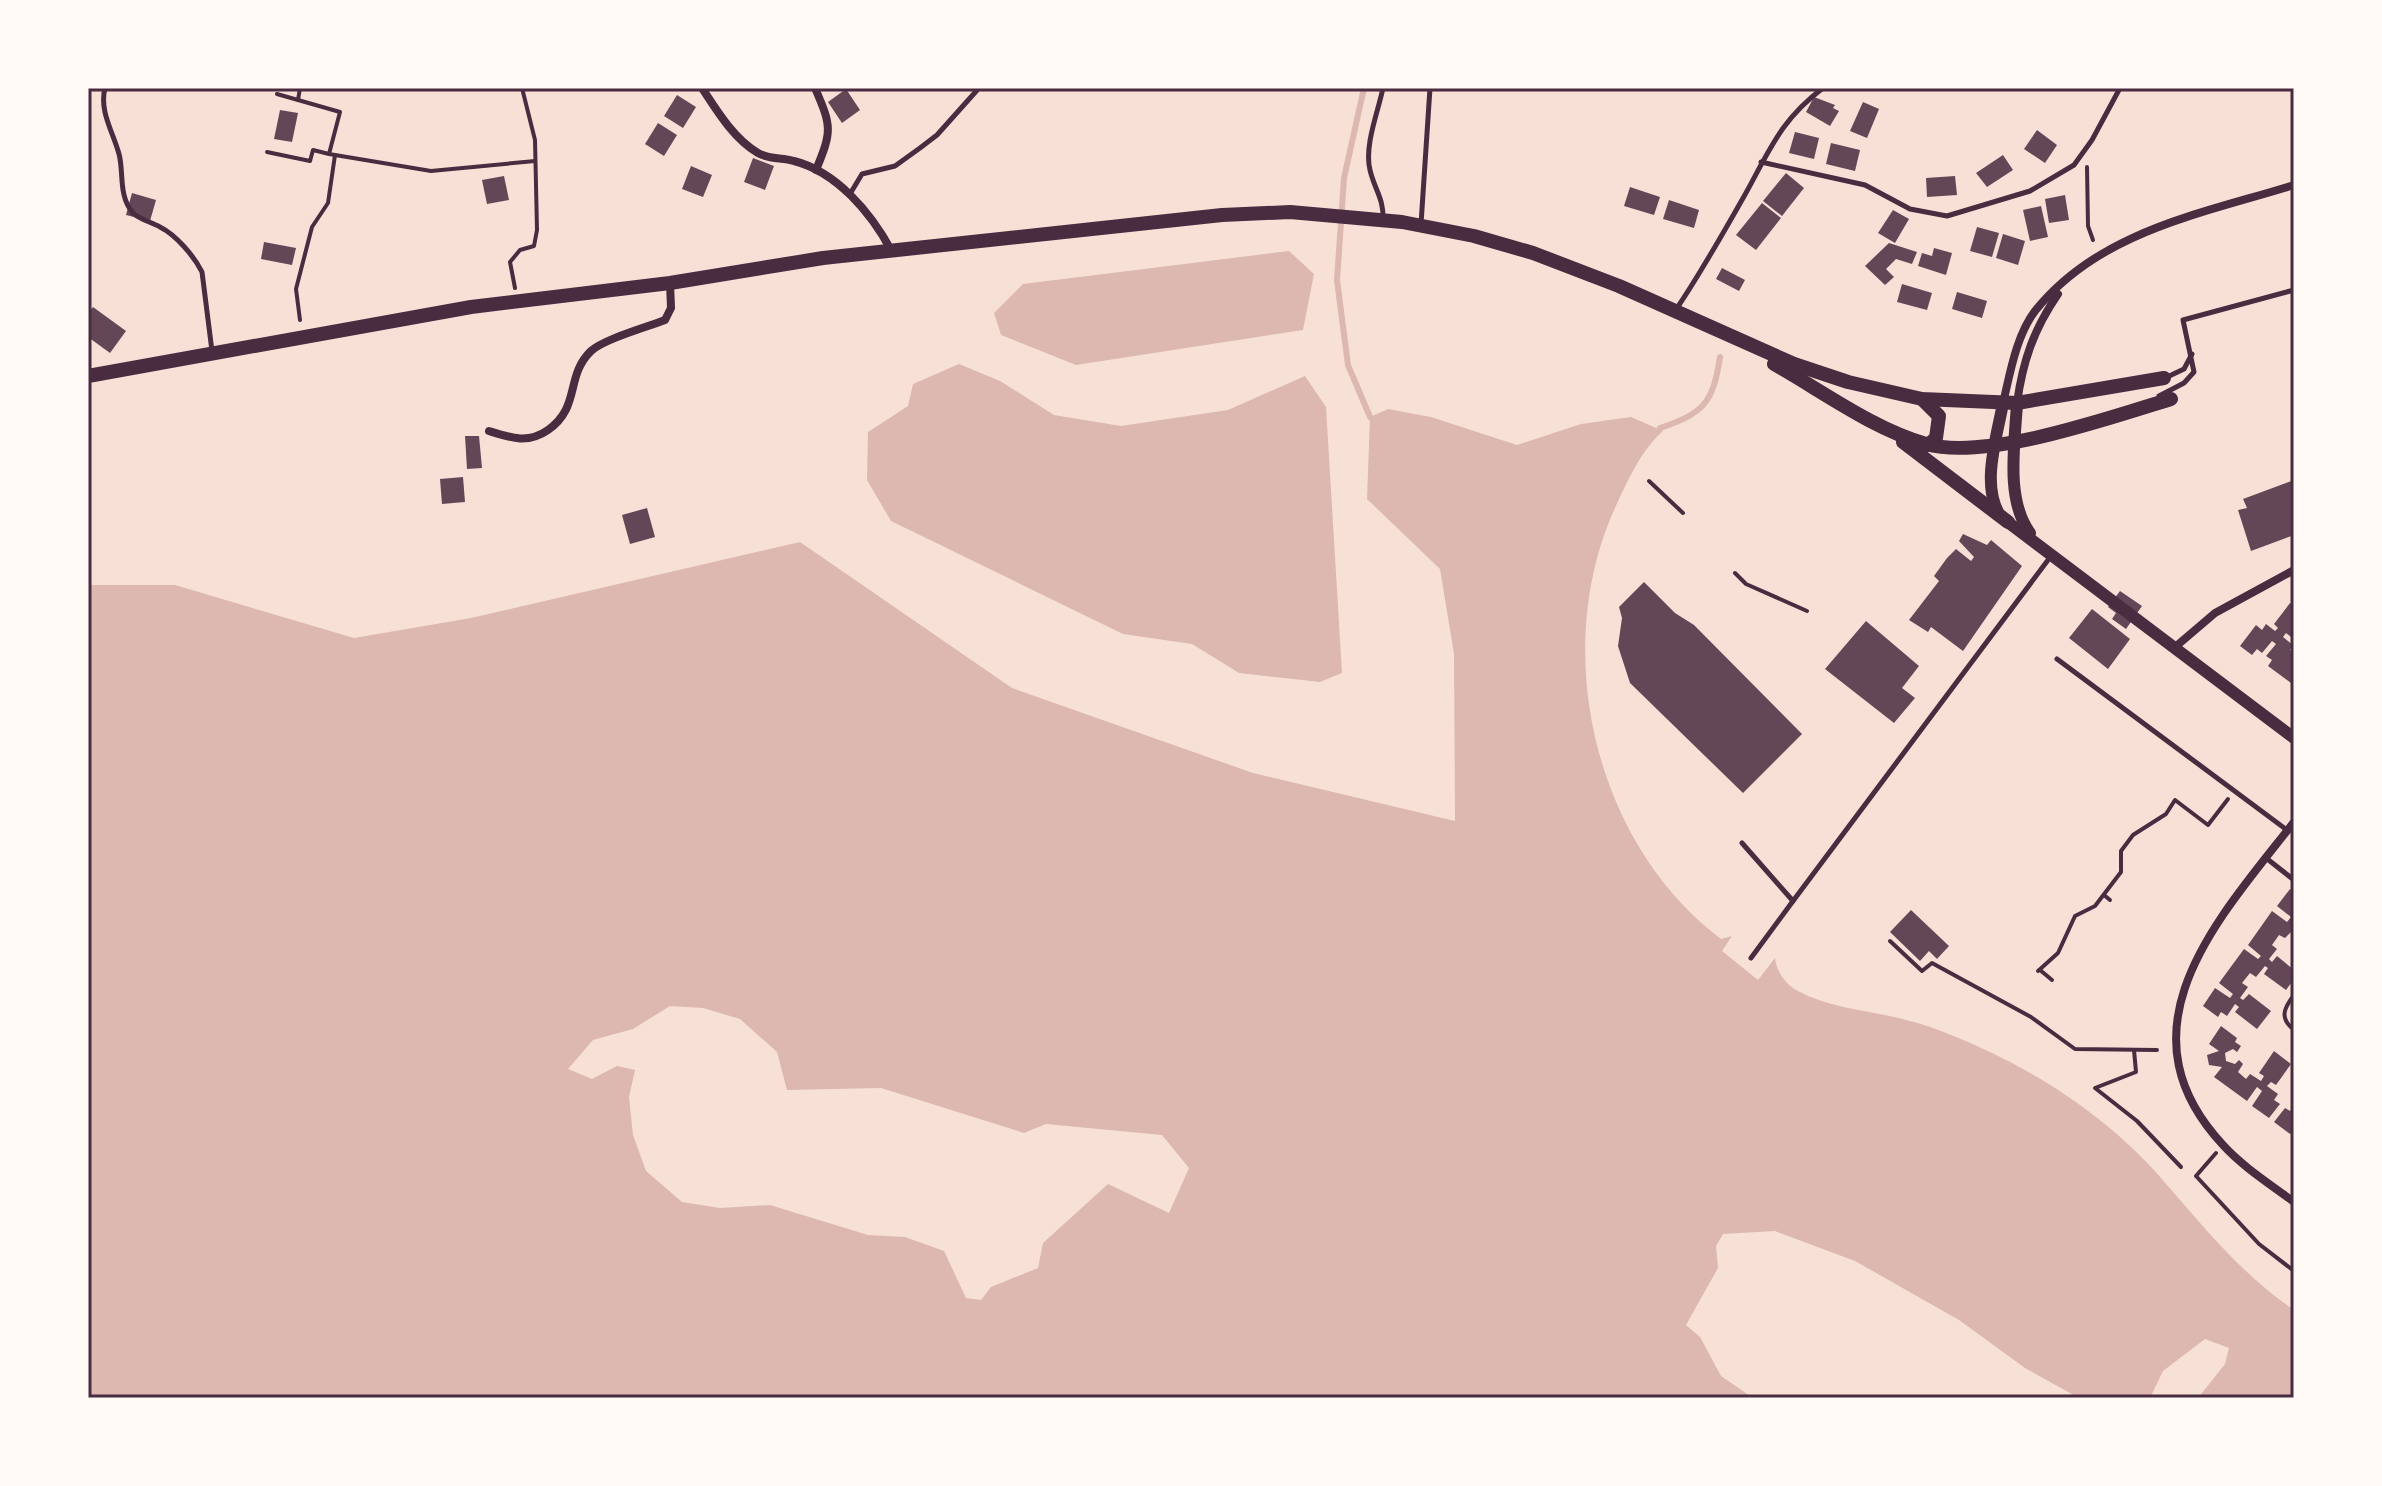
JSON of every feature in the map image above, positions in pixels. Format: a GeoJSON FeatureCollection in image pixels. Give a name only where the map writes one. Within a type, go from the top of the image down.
{"type":"FeatureCollection","features":[{"type":"Feature","properties":{"kind":"main road"},"geometry":{"type":"LineString","coordinates":[[88,376],[471,307],[670,283],[823,258],[1222,215],[1329,214],[1421,225],[1533,253],[1619,286],[1729,338],[1867,417],[1935,463],[2008,522]]}},
{"type":"Feature","properties":{"kind":"main road"},"geometry":{"type":"LineString","coordinates":[[1729,338],[1848,382],[1922,399],[2010,403],[2164,378]]}},
{"type":"Feature","properties":{"kind":"main road"},"geometry":{"type":"LineString","coordinates":[[1922,399],[1939,416],[1936,438],[1928,445]]}},
{"type":"Feature","properties":{"kind":"main road"},"geometry":{"type":"LineString","coordinates":[[1867,417],[1928,445],[1978,448],[2119,415],[2171,399]]}},
{"type":"Feature","properties":{"kind":"street"},"geometry":{"type":"LineString","coordinates":[[702,88],[718,113],[759,153],[793,160],[834,180],[882,233],[892,252]]}},
{"type":"Feature","properties":{"kind":"street"},"geometry":{"type":"LineString","coordinates":[[815,88],[830,122],[831,136],[816,170]]}},
{"type":"Feature","properties":{"kind":"street"},"geometry":{"type":"LineString","coordinates":[[2294,185],[2128,238],[2073,274],[2035,330],[2025,353],[1995,445],[1992,498],[2008,522],[2294,738]]}},
{"type":"Feature","properties":{"kind":"street"},"geometry":{"type":"LineString","coordinates":[[489,431],[516,440],[538,436],[564,418],[578,371],[592,350],[665,320],[671,308],[670,283]]}},
{"type":"Feature","properties":{"kind":"street"},"geometry":{"type":"LineString","coordinates":[[2010,403],[2015,440],[2016,500],[2021,521],[2039,545]]}},
{"type":"Feature","properties":{"kind":"street"},"geometry":{"type":"LineString","coordinates":[[2174,648],[2215,613],[2294,570]]}},
{"type":"Feature","properties":{"kind":"street"},"geometry":{"type":"LineString","coordinates":[[2294,822],[2198,951],[2186,976],[2175,1032],[2175,1050],[2194,1107],[2224,1146],[2294,1202]]}},
{"type":"Feature","properties":{"kind":"lane"},"geometry":{"type":"LineString","coordinates":[[105,88],[106,119],[120,156],[120,178],[130,209],[164,228],[197,261],[202,272],[213,352]]}},
{"type":"Feature","properties":{"kind":"lane"},"geometry":{"type":"LineString","coordinates":[[850,195],[862,174],[895,166],[937,135],[979,88]]}},
{"type":"Feature","properties":{"kind":"lane"},"geometry":{"type":"LineString","coordinates":[[1383,88],[1369,157],[1370,170],[1384,204],[1383,220]]}},
{"type":"Feature","properties":{"kind":"lane"},"geometry":{"type":"LineString","coordinates":[[1421,225],[1430,88]]}},
{"type":"Feature","properties":{"kind":"lane"},"geometry":{"type":"LineString","coordinates":[[1674,312],[1788,119],[1823,88]]}},
{"type":"Feature","properties":{"kind":"lane"},"geometry":{"type":"LineString","coordinates":[[1761,162],[1865,185],[1910,209],[1947,216],[2030,191],[2060,175],[2082,154],[2120,88]]}},
{"type":"Feature","properties":{"kind":"lane"},"geometry":{"type":"LineString","coordinates":[[2119,415],[2184,383],[2194,372],[2193,353],[2183,320],[2294,290]]}},
{"type":"Feature","properties":{"kind":"lane"},"geometry":{"type":"LineString","coordinates":[[2164,378],[2184,369],[2193,353]]}},
{"type":"Feature","properties":{"kind":"lane"},"geometry":{"type":"LineString","coordinates":[[1751,958],[2052,555]]}},
{"type":"Feature","properties":{"kind":"lane"},"geometry":{"type":"LineString","coordinates":[[2057,659],[2287,830]]}},
{"type":"Feature","properties":{"kind":"lane"},"geometry":{"type":"LineString","coordinates":[[1742,843],[1793,901]]}},
{"type":"Feature","properties":{"kind":"lane"},"geometry":{"type":"LineString","coordinates":[[2266,858],[2294,880]]}},
{"type":"Feature","properties":{"kind":"path"},"geometry":{"type":"LineString","coordinates":[[298,100],[300,88]]}},
{"type":"Feature","properties":{"kind":"path"},"geometry":{"type":"LineString","coordinates":[[515,288],[510,262],[515,253],[534,246],[536,241],[535,140],[522,88]]}},
{"type":"Feature","properties":{"kind":"path"},"geometry":{"type":"LineString","coordinates":[[277,94],[340,112],[332,154],[328,203],[312,227],[296,289],[301,323]]}},
{"type":"Feature","properties":{"kind":"path"},"geometry":{"type":"LineString","coordinates":[[267,152],[310,161],[313,150],[431,171],[535,161]]}},
{"type":"Feature","properties":{"kind":"path"},"geometry":{"type":"LineString","coordinates":[[2082,154],[2089,172],[2087,214],[2093,240]]}},
{"type":"Feature","properties":{"kind":"path"},"geometry":{"type":"LineString","coordinates":[[1649,481],[1683,513]]}},
{"type":"Feature","properties":{"kind":"path"},"geometry":{"type":"LineString","coordinates":[[1735,573],[1746,584],[1807,611]]}},
{"type":"Feature","properties":{"kind":"path"},"geometry":{"type":"LineString","coordinates":[[2052,980],[2039,971],[2058,953],[2075,916],[2090,910],[2121,872],[2121,851],[2133,835],[2166,814],[2175,800],[2208,825],[2234,790]]}},
{"type":"Feature","properties":{"kind":"path"},"geometry":{"type":"LineString","coordinates":[[2104,895],[2110,900]]}},
{"type":"Feature","properties":{"kind":"path"},"geometry":{"type":"LineString","coordinates":[[1890,941],[1922,971],[1932,963],[2031,1017],[2075,1049],[2157,1050]]}},
{"type":"Feature","properties":{"kind":"path"},"geometry":{"type":"LineString","coordinates":[[2294,995],[2283,1012],[2285,1020],[2294,1030]]}},
{"type":"Feature","properties":{"kind":"path"},"geometry":{"type":"LineString","coordinates":[[2134,1050],[2136,1072],[2095,1088],[2137,1121],[2181,1167]]}},
{"type":"Feature","properties":{"kind":"path"},"geometry":{"type":"LineString","coordinates":[[2224,1146],[2196,1176],[2259,1244],[2294,1271]]}},
{"type":"Feature","properties":{"kind":"shaded area"},"geometry":{"type":"Polygon","coordinates":[[[1289,251],[1314,274],[1303,330],[1076,365],[1001,335],[994,313],[1023,284],[1289,251]]]}},
{"type":"Feature","properties":{"kind":"shaded area"},"geometry":{"type":"Polygon","coordinates":[[[959,364],[1000,381],[1054,415],[1121,426],[1228,410],[1305,376],[1326,407],[1342,673],[1320,682],[1239,673],[1192,644],[1123,634],[891,521],[867,480],[868,432],[908,406],[913,384],[959,364]]]}},
{"type":"Feature","properties":{"kind":"shaded area"},"geometry":{"type":"Polygon","coordinates":[[[1388,409],[1431,417],[1517,445],[1581,424],[1631,417],[1663,431],[1641,457],[1615,508],[1596,564],[1586,622],[1586,682],[1596,741],[1615,798],[1642,851],[1677,899],[1721,939],[1732,936],[1722,951],[1758,980],[1775,958],[1782,977],[1798,991],[1824,1002],[1930,1027],[1990,1052],[2060,1091],[2124,1140],[2239,1265],[2294,1310],[2294,1398],[2198,1398],[2225,1364],[2229,1348],[2205,1339],[2163,1371],[2150,1398],[2079,1398],[2025,1368],[1959,1320],[1855,1261],[1775,1231],[1723,1234],[1716,1246],[1718,1268],[1686,1325],[1700,1337],[1721,1376],[1753,1398],[88,1398],[88,585],[175,585],[354,638],[471,618],[800,542],[1012,688],[1253,773],[1455,821],[1454,654],[1440,569],[1367,499],[1370,417],[1388,409]],[[670,1006],[633,1029],[593,1040],[568,1069],[592,1079],[617,1066],[635,1070],[629,1097],[633,1135],[646,1171],[682,1202],[720,1208],[770,1205],[868,1235],[905,1237],[944,1251],[966,1298],[981,1300],[991,1287],[1038,1268],[1043,1243],[1108,1184],[1169,1213],[1189,1168],[1162,1135],[1046,1124],[1024,1133],[881,1088],[787,1090],[777,1052],[740,1019],[703,1008],[670,1006]]]}},
{"type":"Feature","properties":{"kind":"building"},"geometry":{"type":"Polygon","coordinates":[[[846,89],[860,110],[842,123],[828,102],[846,89]]]}},
{"type":"Feature","properties":{"kind":"building"},"geometry":{"type":"Polygon","coordinates":[[[677,95],[696,107],[683,128],[664,116],[677,95]]]}},
{"type":"Feature","properties":{"kind":"building"},"geometry":{"type":"Polygon","coordinates":[[[1814,97],[1835,105],[1833,108],[1839,111],[1830,126],[1806,112],[1814,97]]]}},
{"type":"Feature","properties":{"kind":"building"},"geometry":{"type":"Polygon","coordinates":[[[1863,102],[1879,109],[1867,138],[1850,131],[1863,102]]]}},
{"type":"Feature","properties":{"kind":"building"},"geometry":{"type":"Polygon","coordinates":[[[280,110],[298,113],[292,142],[274,139],[280,110]]]}},
{"type":"Feature","properties":{"kind":"building"},"geometry":{"type":"Polygon","coordinates":[[[658,123],[677,135],[664,156],[645,144],[658,123]]]}},
{"type":"Feature","properties":{"kind":"building"},"geometry":{"type":"Polygon","coordinates":[[[2037,130],[2057,145],[2045,163],[2024,149],[2037,130]]]}},
{"type":"Feature","properties":{"kind":"building"},"geometry":{"type":"Polygon","coordinates":[[[1795,132],[1819,138],[1814,159],[1789,153],[1795,132]]]}},
{"type":"Feature","properties":{"kind":"building"},"geometry":{"type":"Polygon","coordinates":[[[1831,143],[1860,150],[1855,171],[1826,164],[1831,143]]]}},
{"type":"Feature","properties":{"kind":"building"},"geometry":{"type":"Polygon","coordinates":[[[2003,155],[2013,170],[1987,187],[1976,173],[2003,155]]]}},
{"type":"Feature","properties":{"kind":"building"},"geometry":{"type":"Polygon","coordinates":[[[753,158],[774,166],[765,190],[744,182],[753,158]]]}},
{"type":"Feature","properties":{"kind":"building"},"geometry":{"type":"Polygon","coordinates":[[[691,166],[712,175],[703,197],[682,189],[691,166]]]}},
{"type":"Feature","properties":{"kind":"building"},"geometry":{"type":"Polygon","coordinates":[[[1786,173],[1804,188],[1782,216],[1763,201],[1786,173]]]}},
{"type":"Feature","properties":{"kind":"building"},"geometry":{"type":"Polygon","coordinates":[[[504,176],[509,200],[487,204],[482,180],[504,176]]]}},
{"type":"Feature","properties":{"kind":"building"},"geometry":{"type":"Polygon","coordinates":[[[1955,176],[1957,195],[1927,197],[1926,178],[1955,176]]]}},
{"type":"Feature","properties":{"kind":"building"},"geometry":{"type":"Polygon","coordinates":[[[1630,187],[1660,197],[1654,215],[1624,206],[1630,187]]]}},
{"type":"Feature","properties":{"kind":"building"},"geometry":{"type":"Polygon","coordinates":[[[132,193],[156,200],[150,221],[126,215],[132,193]]]}},
{"type":"Feature","properties":{"kind":"building"},"geometry":{"type":"Polygon","coordinates":[[[2065,195],[2069,220],[2049,223],[2045,199],[2065,195]]]}},
{"type":"Feature","properties":{"kind":"building"},"geometry":{"type":"Polygon","coordinates":[[[1669,200],[1699,210],[1694,228],[1663,219],[1669,200]]]}},
{"type":"Feature","properties":{"kind":"building"},"geometry":{"type":"Polygon","coordinates":[[[1762,203],[1781,218],[1756,250],[1736,235],[1762,203]]]}},
{"type":"Feature","properties":{"kind":"building"},"geometry":{"type":"Polygon","coordinates":[[[2041,206],[2048,237],[2030,241],[2023,210],[2041,206]]]}},
{"type":"Feature","properties":{"kind":"building"},"geometry":{"type":"Polygon","coordinates":[[[1893,210],[1909,219],[1895,243],[1878,233],[1893,210]]]}},
{"type":"Feature","properties":{"kind":"building"},"geometry":{"type":"Polygon","coordinates":[[[1977,227],[1999,233],[1992,257],[1970,251],[1977,227]]]}},
{"type":"Feature","properties":{"kind":"building"},"geometry":{"type":"Polygon","coordinates":[[[2003,234],[2025,241],[2018,265],[1996,258],[2003,234]]]}},
{"type":"Feature","properties":{"kind":"building"},"geometry":{"type":"Polygon","coordinates":[[[264,242],[296,248],[292,265],[261,259],[264,242]]]}},
{"type":"Feature","properties":{"kind":"building"},"geometry":{"type":"Polygon","coordinates":[[[1889,243],[1917,252],[1912,264],[1896,259],[1886,269],[1894,277],[1885,285],[1865,266],[1889,243]]]}},
{"type":"Feature","properties":{"kind":"building"},"geometry":{"type":"Polygon","coordinates":[[[1934,248],[1952,253],[1946,275],[1918,266],[1922,253],[1932,256],[1934,248]]]}},
{"type":"Feature","properties":{"kind":"building"},"geometry":{"type":"Polygon","coordinates":[[[1722,268],[1745,280],[1739,291],[1716,279],[1722,268]]]}},
{"type":"Feature","properties":{"kind":"building"},"geometry":{"type":"Polygon","coordinates":[[[1902,284],[1932,293],[1927,310],[1897,302],[1902,284]]]}},
{"type":"Feature","properties":{"kind":"building"},"geometry":{"type":"Polygon","coordinates":[[[1957,292],[1987,301],[1982,318],[1952,309],[1957,292]]]}},
{"type":"Feature","properties":{"kind":"building"},"geometry":{"type":"Polygon","coordinates":[[[93,307],[126,331],[110,353],[88,337],[88,313],[93,307]]]}},
{"type":"Feature","properties":{"kind":"building"},"geometry":{"type":"Polygon","coordinates":[[[465,436],[479,436],[482,468],[467,469],[465,436]]]}},
{"type":"Feature","properties":{"kind":"building"},"geometry":{"type":"Polygon","coordinates":[[[463,477],[465,502],[442,504],[440,479],[463,477]]]}},
{"type":"Feature","properties":{"kind":"building"},"geometry":{"type":"Polygon","coordinates":[[[2294,480],[2294,535],[2251,551],[2238,510],[2247,508],[2243,499],[2294,480]]]}},
{"type":"Feature","properties":{"kind":"building"},"geometry":{"type":"Polygon","coordinates":[[[647,508],[655,537],[630,544],[622,515],[647,508]]]}},
{"type":"Feature","properties":{"kind":"building"},"geometry":{"type":"Polygon","coordinates":[[[1963,534],[1987,545],[1991,540],[2022,566],[1963,651],[1931,627],[1928,632],[1909,620],[1939,581],[1934,576],[1956,549],[1971,561],[1974,557],[1959,541],[1963,534]]]}},
{"type":"Feature","properties":{"kind":"building"},"geometry":{"type":"Polygon","coordinates":[[[1644,582],[1675,613],[1694,625],[1802,734],[1743,793],[1630,683],[1618,646],[1622,618],[1619,607],[1644,582]]]}},
{"type":"Feature","properties":{"kind":"building"},"geometry":{"type":"Polygon","coordinates":[[[2120,591],[2142,606],[2126,629],[2112,619],[2116,613],[2108,607],[2120,591]]]}},
{"type":"Feature","properties":{"kind":"building"},"geometry":{"type":"Polygon","coordinates":[[[2290,603],[2294,606],[2294,633],[2291,637],[2286,633],[2283,637],[2293,645],[2290,650],[2294,653],[2291,683],[2268,666],[2272,660],[2266,656],[2276,644],[2272,641],[2262,653],[2257,649],[2252,655],[2240,646],[2256,625],[2262,630],[2266,624],[2275,631],[2278,628],[2274,624],[2290,603]]]}},
{"type":"Feature","properties":{"kind":"building"},"geometry":{"type":"Polygon","coordinates":[[[2092,609],[2130,639],[2108,669],[2069,638],[2092,609]]]}},
{"type":"Feature","properties":{"kind":"building"},"geometry":{"type":"Polygon","coordinates":[[[1866,621],[1919,666],[1902,688],[1915,698],[1894,723],[1825,669],[1866,621]]]}},
{"type":"Feature","properties":{"kind":"building"},"geometry":{"type":"Polygon","coordinates":[[[2290,889],[2294,892],[2294,929],[2285,938],[2279,935],[2272,945],[2277,949],[2269,959],[2272,962],[2277,956],[2294,970],[2294,979],[2286,990],[2264,974],[2268,968],[2265,966],[2256,977],[2250,973],[2242,983],[2248,987],[2240,998],[2243,1000],[2249,994],[2271,1011],[2257,1029],[2235,1012],[2239,1007],[2235,1004],[2227,1016],[2221,1012],[2218,1017],[2203,1006],[2215,988],[2230,998],[2233,994],[2219,983],[2244,949],[2258,959],[2261,956],[2248,945],[2272,911],[2287,922],[2291,917],[2277,906],[2290,889]]]}},
{"type":"Feature","properties":{"kind":"building"},"geometry":{"type":"Polygon","coordinates":[[[1911,910],[1949,946],[1937,959],[1929,951],[1920,961],[1890,932],[1911,910]]]}},
{"type":"Feature","properties":{"kind":"building"},"geometry":{"type":"Polygon","coordinates":[[[2221,1026],[2237,1038],[2235,1042],[2241,1046],[2237,1052],[2233,1049],[2225,1053],[2226,1061],[2235,1064],[2239,1060],[2243,1064],[2238,1072],[2246,1079],[2250,1074],[2261,1081],[2264,1076],[2259,1073],[2274,1051],[2291,1064],[2276,1085],[2271,1082],[2267,1086],[2278,1094],[2274,1100],[2280,1104],[2269,1118],[2252,1106],[2262,1091],[2257,1087],[2247,1101],[2214,1077],[2222,1067],[2209,1065],[2207,1055],[2219,1051],[2209,1044],[2221,1026]]]}},
{"type":"Feature","properties":{"kind":"building"},"geometry":{"type":"Polygon","coordinates":[[[2294,1106],[2294,1129],[2290,1134],[2274,1122],[2285,1108],[2290,1111],[2294,1106]]]}},
{"type":"Feature","properties":{"kind":"waterway"},"geometry":{"type":"LineString","coordinates":[[1364,88],[1344,178],[1337,280],[1348,365],[1370,417]]}},
{"type":"Feature","properties":{"kind":"waterway"},"geometry":{"type":"LineString","coordinates":[[1660,428],[1687,417],[1704,404],[1714,385],[1720,357]]}}]}
